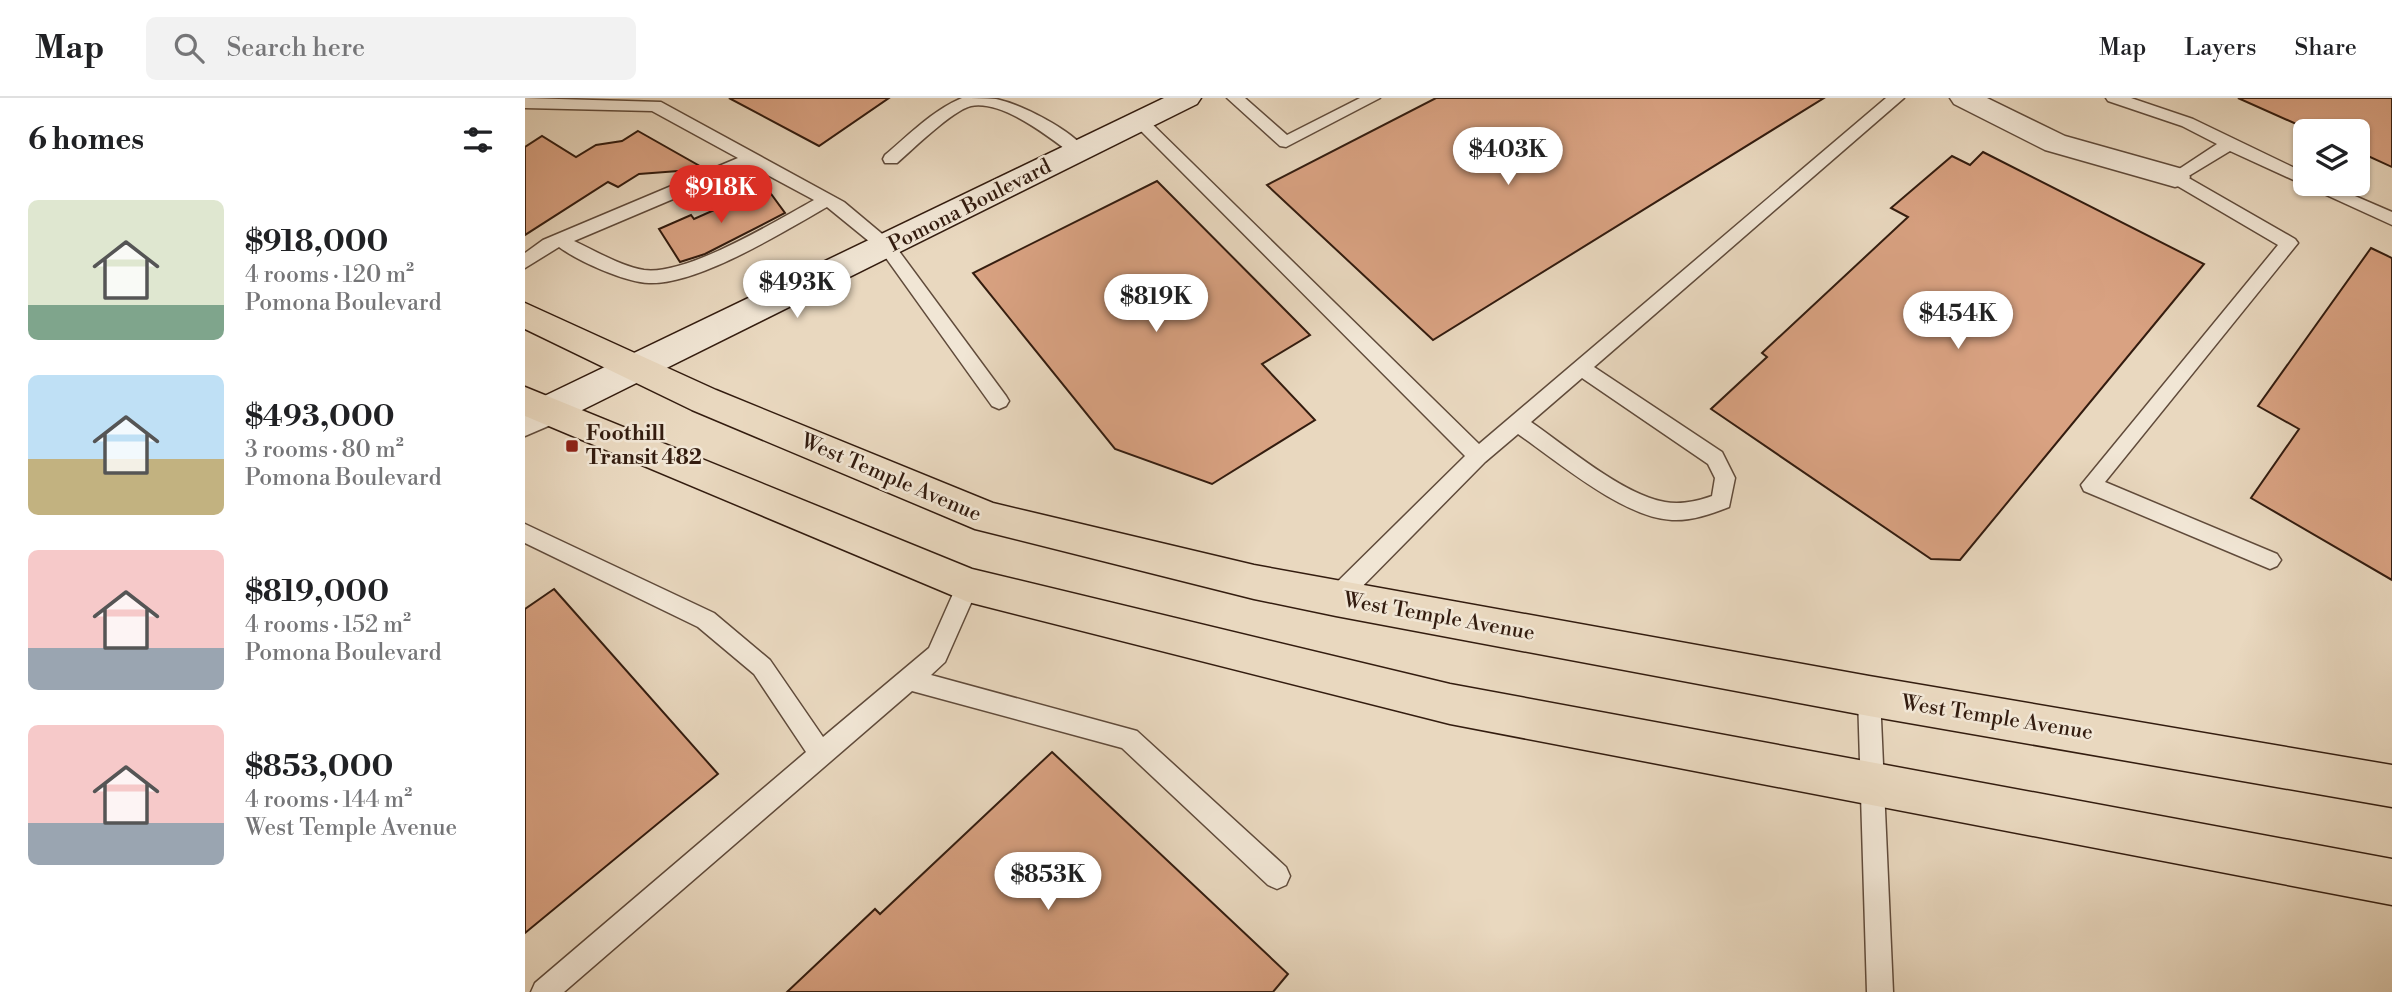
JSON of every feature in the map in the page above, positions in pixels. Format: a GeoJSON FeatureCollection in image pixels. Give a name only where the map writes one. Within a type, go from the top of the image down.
{"type":"FeatureCollection","features":[{"type":"Feature","properties":{"kind":"main road","name":"West Temple Avenue"},"geometry":{"type":"LineString","coordinates":[[525,315],[704,400],[988,518],[1254,582],[1336,598],[1869,696],[2392,786]]}},
{"type":"Feature","properties":{"kind":"main road"},"geometry":{"type":"LineString","coordinates":[[532,411],[968,585],[1450,704],[2392,882]]}},
{"type":"Feature","properties":{"kind":"street","name":"Pomona Boulevard"},"geometry":{"type":"LineString","coordinates":[[532,411],[637,367],[1187,98]]}},
{"type":"Feature","properties":{"kind":"street"},"geometry":{"type":"LineString","coordinates":[[1964,98],[2055,143],[2175,177]]}},
{"type":"Feature","properties":{"kind":"lane"},"geometry":{"type":"LineString","coordinates":[[1234,98],[1286,142],[1372,98]]}},
{"type":"Feature","properties":{"kind":"lane"},"geometry":{"type":"LineString","coordinates":[[1336,598],[1478,456],[1896,98]]}},
{"type":"Feature","properties":{"kind":"lane"},"geometry":{"type":"LineString","coordinates":[[2114,98],[2180,118],[2211,131],[2229,144],[2293,174]]}},
{"type":"Feature","properties":{"kind":"lane"},"geometry":{"type":"LineString","coordinates":[[891,159],[960,106],[977,100],[1015,106],[1079,151]]}},
{"type":"Feature","properties":{"kind":"lane"},"geometry":{"type":"LineString","coordinates":[[530,106],[655,106],[838,206],[887,247],[999,401]]}},
{"type":"Feature","properties":{"kind":"lane"},"geometry":{"type":"LineString","coordinates":[[1139,121],[1478,456]]}},
{"type":"Feature","properties":{"kind":"lane"},"geometry":{"type":"LineString","coordinates":[[2229,144],[2175,177],[2289,243],[2091,485],[2270,559]]}},
{"type":"Feature","properties":{"kind":"lane"},"geometry":{"type":"LineString","coordinates":[[525,262],[549,244],[752,159]]}},
{"type":"Feature","properties":{"kind":"lane"},"geometry":{"type":"LineString","coordinates":[[2340,196],[2392,219]]}},
{"type":"Feature","properties":{"kind":"lane"},"geometry":{"type":"LineString","coordinates":[[565,237],[566,244],[624,270],[650,277],[703,261],[773,230],[827,200]]}},
{"type":"Feature","properties":{"kind":"lane"},"geometry":{"type":"LineString","coordinates":[[1517,423],[1630,498],[1665,511],[1698,510],[1722,501],[1725,478],[1715,458],[1581,368]]}},
{"type":"Feature","properties":{"kind":"lane"},"geometry":{"type":"LineString","coordinates":[[525,533],[706,620],[762,667],[821,754]]}},
{"type":"Feature","properties":{"kind":"lane"},"geometry":{"type":"LineString","coordinates":[[544,992],[937,655],[968,585]]}},
{"type":"Feature","properties":{"kind":"lane"},"geometry":{"type":"LineString","coordinates":[[908,679],[1129,739],[1277,876]]}},
{"type":"Feature","properties":{"kind":"lane"},"geometry":{"type":"LineString","coordinates":[[1869,696],[1880,992]]}},
{"type":"Feature","properties":{"kind":"building"},"geometry":{"type":"Polygon","coordinates":[[[729,98],[889,98],[819,146],[729,98]]]}},
{"type":"Feature","properties":{"kind":"building"},"geometry":{"type":"Polygon","coordinates":[[[1436,98],[1824,98],[1433,340],[1267,185],[1436,98]]]}},
{"type":"Feature","properties":{"kind":"building"},"geometry":{"type":"Polygon","coordinates":[[[2238,98],[2392,98],[2392,167],[2370,157],[2370,119],[2293,119],[2293,123],[2238,98]]]}},
{"type":"Feature","properties":{"kind":"building"},"geometry":{"type":"Polygon","coordinates":[[[638,131],[705,169],[639,174],[618,187],[608,182],[525,235],[525,147],[542,136],[576,157],[596,145],[622,141],[638,131]]]}},
{"type":"Feature","properties":{"kind":"building"},"geometry":{"type":"Polygon","coordinates":[[[1983,152],[2204,264],[1960,560],[1931,559],[1711,409],[1767,357],[1762,353],[1908,217],[1891,208],[1952,156],[1970,165],[1983,152]]]}},
{"type":"Feature","properties":{"kind":"building"},"geometry":{"type":"Polygon","coordinates":[[[1157,181],[1310,335],[1262,364],[1315,420],[1212,484],[1115,449],[973,273],[1157,181]]]}},
{"type":"Feature","properties":{"kind":"building"},"geometry":{"type":"Polygon","coordinates":[[[766,187],[785,213],[705,254],[680,262],[659,229],[691,215],[694,219],[766,187]]]}},
{"type":"Feature","properties":{"kind":"building"},"geometry":{"type":"Polygon","coordinates":[[[2371,248],[2392,258],[2392,580],[2251,498],[2299,429],[2258,406],[2371,248]]]}},
{"type":"Feature","properties":{"kind":"building"},"geometry":{"type":"Polygon","coordinates":[[[554,589],[718,774],[525,933],[525,609],[554,589]]]}},
{"type":"Feature","properties":{"kind":"building"},"geometry":{"type":"Polygon","coordinates":[[[1052,752],[1288,974],[1273,992],[787,992],[875,909],[880,914],[1052,752]]]}},
{"type":"Feature","properties":{"kind":"place","name":"Foothill Transit 482"},"geometry":{"type":"Point","coordinates":[572,446]}}]}
